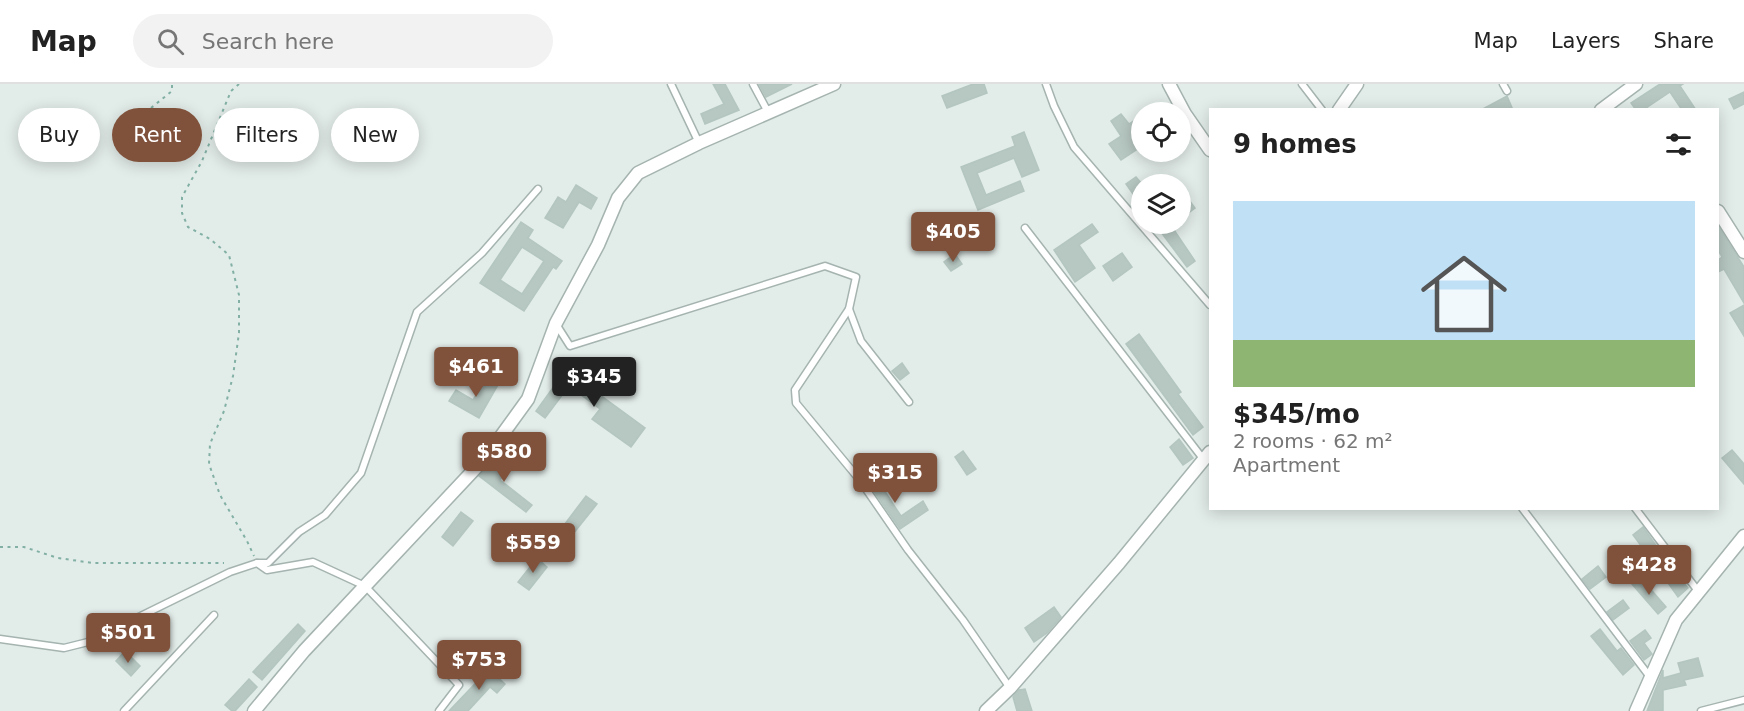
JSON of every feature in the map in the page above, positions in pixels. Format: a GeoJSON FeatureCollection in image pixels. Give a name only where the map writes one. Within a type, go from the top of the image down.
{"type":"FeatureCollection","features":[{"type":"Feature","properties":{"kind":"street"},"geometry":{"type":"LineString","coordinates":[[254,711],[304,651],[486,457],[528,399],[556,323],[598,245],[618,198],[638,173],[834,84]]}},
{"type":"Feature","properties":{"kind":"street"},"geometry":{"type":"LineString","coordinates":[[1169,84],[1185,114],[1209,149]]}},
{"type":"Feature","properties":{"kind":"street"},"geometry":{"type":"LineString","coordinates":[[1340,108],[1357,84]]}},
{"type":"Feature","properties":{"kind":"street"},"geometry":{"type":"LineString","coordinates":[[1604,108],[1636,84]]}},
{"type":"Feature","properties":{"kind":"street"},"geometry":{"type":"LineString","coordinates":[[1719,213],[1744,252]]}},
{"type":"Feature","properties":{"kind":"street"},"geometry":{"type":"LineString","coordinates":[[986,711],[1010,688],[1119,563],[1207,456]]}},
{"type":"Feature","properties":{"kind":"street"},"geometry":{"type":"LineString","coordinates":[[1636,711],[1676,620],[1744,536]]}},
{"type":"Feature","properties":{"kind":"lane"},"geometry":{"type":"LineString","coordinates":[[671,84],[699,144]]}},
{"type":"Feature","properties":{"kind":"lane"},"geometry":{"type":"LineString","coordinates":[[753,84],[769,113]]}},
{"type":"Feature","properties":{"kind":"lane"},"geometry":{"type":"LineString","coordinates":[[1046,84],[1074,147],[1209,304]]}},
{"type":"Feature","properties":{"kind":"lane"},"geometry":{"type":"LineString","coordinates":[[1302,84],[1320,108]]}},
{"type":"Feature","properties":{"kind":"lane"},"geometry":{"type":"LineString","coordinates":[[0,639],[64,648],[88,642],[220,576],[257,563],[268,563],[299,532],[325,515],[361,473],[417,312],[482,253],[538,189]]}},
{"type":"Feature","properties":{"kind":"lane"},"geometry":{"type":"LineString","coordinates":[[1025,228],[1207,456]]}},
{"type":"Feature","properties":{"kind":"lane"},"geometry":{"type":"LineString","coordinates":[[556,323],[570,346],[825,266],[856,277],[849,309],[795,390],[796,403],[860,479],[908,550],[963,620],[1010,688]]}},
{"type":"Feature","properties":{"kind":"lane"},"geometry":{"type":"LineString","coordinates":[[849,309],[861,341],[909,402]]}},
{"type":"Feature","properties":{"kind":"lane"},"geometry":{"type":"LineString","coordinates":[[1524,510],[1650,677]]}},
{"type":"Feature","properties":{"kind":"lane"},"geometry":{"type":"LineString","coordinates":[[1637,510],[1698,591]]}},
{"type":"Feature","properties":{"kind":"lane"},"geometry":{"type":"LineString","coordinates":[[257,563],[267,570],[313,562],[365,586],[459,685],[439,711]]}},
{"type":"Feature","properties":{"kind":"lane"},"geometry":{"type":"LineString","coordinates":[[124,711],[214,615]]}},
{"type":"Feature","properties":{"kind":"lane"},"geometry":{"type":"LineString","coordinates":[[1701,711],[1744,699]]}},
{"type":"Feature","properties":{"kind":"path"},"geometry":{"type":"LineString","coordinates":[[151,108],[172,91],[172,84]]}},
{"type":"Feature","properties":{"kind":"path"},"geometry":{"type":"LineString","coordinates":[[239,84],[231,91],[182,197],[182,213],[188,227],[210,239],[228,255],[239,295],[239,333],[233,376],[224,411],[210,444],[209,464],[220,495],[257,563]]}},
{"type":"Feature","properties":{"kind":"path"},"geometry":{"type":"LineString","coordinates":[[0,547],[24,548],[58,558],[93,563],[229,563]]}},
{"type":"Feature","properties":{"kind":"building"},"geometry":{"type":"Polygon","coordinates":[[[713,84],[725,84],[739,110],[705,124],[701,114],[724,104],[713,84]]]}},
{"type":"Feature","properties":{"kind":"building"},"geometry":{"type":"Polygon","coordinates":[[[759,84],[792,84],[766,97],[759,84]]]}},
{"type":"Feature","properties":{"kind":"building"},"geometry":{"type":"Polygon","coordinates":[[[973,84],[984,84],[987,93],[947,108],[942,96],[973,84]]]}},
{"type":"Feature","properties":{"kind":"building"},"geometry":{"type":"Polygon","coordinates":[[[1660,84],[1683,84],[1680,86],[1695,108],[1681,108],[1670,92],[1646,108],[1635,108],[1631,103],[1660,84]]]}},
{"type":"Feature","properties":{"kind":"building"},"geometry":{"type":"Polygon","coordinates":[[[1744,92],[1744,104],[1734,109],[1729,99],[1744,92]]]}},
{"type":"Feature","properties":{"kind":"building"},"geometry":{"type":"Polygon","coordinates":[[[1507,96],[1512,108],[1485,108],[1507,96]]]}},
{"type":"Feature","properties":{"kind":"building"},"geometry":{"type":"Polygon","coordinates":[[[1121,114],[1129,124],[1131,123],[1131,153],[1121,160],[1109,144],[1121,136],[1111,121],[1121,114]]]}},
{"type":"Feature","properties":{"kind":"building"},"geometry":{"type":"Polygon","coordinates":[[[1024,132],[1039,170],[1022,177],[1014,158],[977,173],[986,195],[1020,181],[1024,191],[978,210],[961,167],[1015,146],[1012,137],[1024,132]]]}},
{"type":"Feature","properties":{"kind":"building"},"geometry":{"type":"Polygon","coordinates":[[[1131,180],[1131,191],[1126,184],[1131,180]]]}},
{"type":"Feature","properties":{"kind":"building"},"geometry":{"type":"Polygon","coordinates":[[[576,185],[597,198],[591,209],[579,202],[563,228],[545,218],[558,197],[566,202],[576,185]]]}},
{"type":"Feature","properties":{"kind":"building"},"geometry":{"type":"Polygon","coordinates":[[[521,222],[533,230],[528,238],[562,261],[556,269],[553,267],[524,311],[480,283],[521,222]],[[522,247],[500,280],[522,294],[544,261],[522,247]]]}},
{"type":"Feature","properties":{"kind":"building"},"geometry":{"type":"Polygon","coordinates":[[[1092,224],[1098,232],[1079,245],[1095,268],[1075,282],[1054,250],[1092,224]]]}},
{"type":"Feature","properties":{"kind":"building"},"geometry":{"type":"Polygon","coordinates":[[[1719,228],[1744,267],[1744,303],[1724,269],[1719,272],[1719,259],[1722,257],[1719,252],[1719,228]]]}},
{"type":"Feature","properties":{"kind":"building"},"geometry":{"type":"Polygon","coordinates":[[[1162,234],[1177,234],[1195,261],[1187,267],[1162,234]]]}},
{"type":"Feature","properties":{"kind":"building"},"geometry":{"type":"Polygon","coordinates":[[[1122,253],[1132,267],[1113,281],[1103,266],[1122,253]]]}},
{"type":"Feature","properties":{"kind":"building"},"geometry":{"type":"Polygon","coordinates":[[[955,254],[962,264],[951,271],[944,262],[955,254]]]}},
{"type":"Feature","properties":{"kind":"building"},"geometry":{"type":"Polygon","coordinates":[[[1744,305],[1744,336],[1730,313],[1744,305]]]}},
{"type":"Feature","properties":{"kind":"building"},"geometry":{"type":"Polygon","coordinates":[[[1139,334],[1181,392],[1178,394],[1203,427],[1193,435],[1126,344],[1139,334]]]}},
{"type":"Feature","properties":{"kind":"building"},"geometry":{"type":"Polygon","coordinates":[[[902,363],[909,373],[900,380],[892,371],[902,363]]]}},
{"type":"Feature","properties":{"kind":"building"},"geometry":{"type":"Polygon","coordinates":[[[570,364],[581,373],[577,378],[645,428],[631,447],[592,419],[600,409],[569,386],[545,418],[536,411],[570,364]]]}},
{"type":"Feature","properties":{"kind":"building"},"geometry":{"type":"Polygon","coordinates":[[[487,376],[499,383],[479,418],[449,401],[456,390],[473,400],[487,376]]]}},
{"type":"Feature","properties":{"kind":"building"},"geometry":{"type":"Polygon","coordinates":[[[1179,439],[1193,458],[1183,465],[1170,447],[1179,439]]]}},
{"type":"Feature","properties":{"kind":"building"},"geometry":{"type":"Polygon","coordinates":[[[1732,450],[1744,464],[1744,484],[1722,458],[1732,450]]]}},
{"type":"Feature","properties":{"kind":"building"},"geometry":{"type":"Polygon","coordinates":[[[963,451],[976,469],[967,475],[955,457],[963,451]]]}},
{"type":"Feature","properties":{"kind":"building"},"geometry":{"type":"Polygon","coordinates":[[[504,455],[513,463],[500,480],[532,505],[526,512],[479,476],[486,469],[490,472],[504,455]]]}},
{"type":"Feature","properties":{"kind":"building"},"geometry":{"type":"Polygon","coordinates":[[[872,472],[901,516],[923,501],[928,510],[900,529],[864,477],[872,472]]]}},
{"type":"Feature","properties":{"kind":"building"},"geometry":{"type":"Polygon","coordinates":[[[586,496],[597,504],[565,544],[555,537],[586,496]]]}},
{"type":"Feature","properties":{"kind":"building"},"geometry":{"type":"Polygon","coordinates":[[[461,512],[473,521],[453,546],[442,537],[461,512]]]}},
{"type":"Feature","properties":{"kind":"building"},"geometry":{"type":"Polygon","coordinates":[[[1643,527],[1660,551],[1650,558],[1633,535],[1643,527]]]}},
{"type":"Feature","properties":{"kind":"building"},"geometry":{"type":"Polygon","coordinates":[[[537,558],[547,567],[529,590],[518,582],[537,558]]]}},
{"type":"Feature","properties":{"kind":"building"},"geometry":{"type":"Polygon","coordinates":[[[1598,566],[1606,577],[1590,589],[1582,579],[1598,566]]]}},
{"type":"Feature","properties":{"kind":"building"},"geometry":{"type":"Polygon","coordinates":[[[1675,572],[1688,588],[1678,597],[1666,580],[1675,572]]]}},
{"type":"Feature","properties":{"kind":"building"},"geometry":{"type":"Polygon","coordinates":[[[1640,577],[1666,607],[1658,614],[1632,584],[1640,577]]]}},
{"type":"Feature","properties":{"kind":"building"},"geometry":{"type":"Polygon","coordinates":[[[1623,600],[1629,608],[1613,620],[1607,612],[1623,600]]]}},
{"type":"Feature","properties":{"kind":"building"},"geometry":{"type":"Polygon","coordinates":[[[1054,607],[1061,617],[1047,633],[1034,642],[1025,628],[1054,607]]]}},
{"type":"Feature","properties":{"kind":"building"},"geometry":{"type":"Polygon","coordinates":[[[298,624],[305,631],[262,680],[253,672],[298,624]]]}},
{"type":"Feature","properties":{"kind":"building"},"geometry":{"type":"Polygon","coordinates":[[[1600,629],[1617,651],[1621,648],[1634,665],[1623,675],[1591,636],[1600,629]]]}},
{"type":"Feature","properties":{"kind":"building"},"geometry":{"type":"Polygon","coordinates":[[[1645,630],[1651,638],[1644,643],[1652,654],[1644,660],[1630,641],[1645,630]]]}},
{"type":"Feature","properties":{"kind":"building"},"geometry":{"type":"Polygon","coordinates":[[[125,651],[140,666],[131,676],[116,661],[125,651]]]}},
{"type":"Feature","properties":{"kind":"building"},"geometry":{"type":"Polygon","coordinates":[[[1698,658],[1703,676],[1684,680],[1686,685],[1663,690],[1663,711],[1647,711],[1663,670],[1663,678],[1681,673],[1678,663],[1698,658]]]}},
{"type":"Feature","properties":{"kind":"building"},"geometry":{"type":"Polygon","coordinates":[[[489,669],[505,684],[497,693],[490,687],[468,711],[449,711],[489,669]]]}},
{"type":"Feature","properties":{"kind":"building"},"geometry":{"type":"Polygon","coordinates":[[[249,679],[257,687],[235,711],[232,711],[225,705],[249,679]]]}},
{"type":"Feature","properties":{"kind":"building"},"geometry":{"type":"Polygon","coordinates":[[[1025,689],[1032,711],[1017,711],[1013,697],[1019,690],[1025,689]]]}}]}
